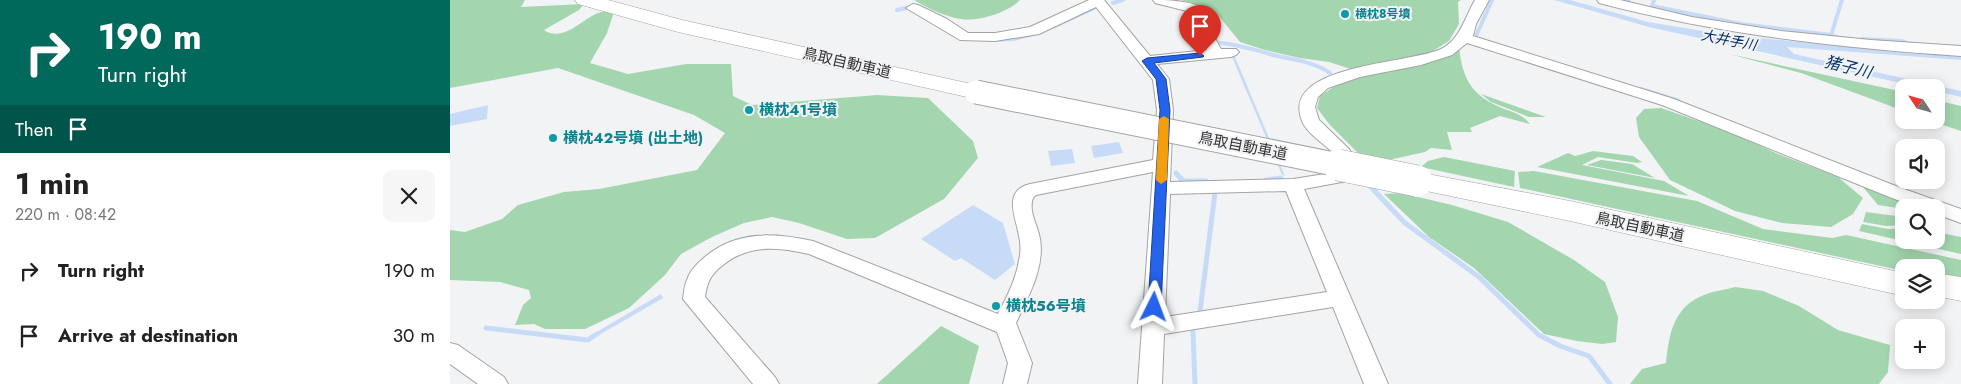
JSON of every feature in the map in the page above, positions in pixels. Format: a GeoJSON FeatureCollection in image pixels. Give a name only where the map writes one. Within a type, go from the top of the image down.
{"type":"FeatureCollection","features":[{"type":"Feature","properties":{"kind":"highway","name":"鳥取自動車道"},"geometry":{"type":"LineString","coordinates":[[584,0],[678,26],[979,90],[1895,275]]}},
{"type":"Feature","properties":{"kind":"highway","name":"鳥取自動車道"},"geometry":{"type":"LineString","coordinates":[[621,0],[979,90]]}},
{"type":"Feature","properties":{"kind":"highway","name":"鳥取自動車道"},"geometry":{"type":"LineString","coordinates":[[1418,178],[1895,283]]}},
{"type":"Feature","properties":{"kind":"highway"},"geometry":{"type":"LineString","coordinates":[[1945,286],[1961,289]]}},
{"type":"Feature","properties":{"kind":"highway"},"geometry":{"type":"LineString","coordinates":[[1945,294],[1961,298]]}},
{"type":"Feature","properties":{"kind":"street"},"geometry":{"type":"LineString","coordinates":[[1147,61],[1224,53],[1209,40],[1206,15],[1196,9],[1160,0]]}},
{"type":"Feature","properties":{"kind":"street"},"geometry":{"type":"LineString","coordinates":[[1161,188],[1293,185],[1352,174],[1353,171],[1343,153],[1311,122],[1307,107],[1310,95],[1322,85],[1356,73],[1422,60],[1447,52],[1465,38],[1469,24],[1482,0]]}},
{"type":"Feature","properties":{"kind":"street"},"geometry":{"type":"LineString","coordinates":[[1604,0],[1641,4],[1711,24],[1770,34],[1841,42],[1961,51]]}},
{"type":"Feature","properties":{"kind":"street"},"geometry":{"type":"LineString","coordinates":[[913,8],[942,22],[965,37],[995,38],[1034,31],[1097,1],[1161,79],[1165,110],[1150,384]]}},
{"type":"Feature","properties":{"kind":"street"},"geometry":{"type":"LineString","coordinates":[[1465,38],[1668,102],[1894,192],[1961,216]]}},
{"type":"Feature","properties":{"kind":"street"},"geometry":{"type":"LineString","coordinates":[[1015,384],[1020,363],[1005,323],[1027,274],[1030,240],[1021,201],[1023,195],[1030,190],[1162,164]]}},
{"type":"Feature","properties":{"kind":"street"},"geometry":{"type":"LineString","coordinates":[[1293,185],[1376,384]]}},
{"type":"Feature","properties":{"kind":"street"},"geometry":{"type":"LineString","coordinates":[[767,384],[694,299],[698,279],[710,264],[724,252],[755,241],[782,241],[813,248],[1006,326]]}},
{"type":"Feature","properties":{"kind":"street"},"geometry":{"type":"LineString","coordinates":[[1153,327],[1339,298]]}},
{"type":"Feature","properties":{"kind":"street"},"geometry":{"type":"LineString","coordinates":[[450,352],[496,384]]}},
{"type":"Feature","properties":{"kind":"green space"},"geometry":{"type":"Polygon","coordinates":[[[450,0],[525,0],[521,7],[584,4],[579,10],[544,30],[558,34],[572,29],[598,13],[614,12],[607,33],[590,63],[628,74],[686,64],[731,64],[733,96],[752,105],[877,95],[928,98],[973,141],[978,158],[944,199],[875,238],[847,239],[799,223],[772,217],[744,223],[712,237],[681,254],[665,275],[629,308],[585,329],[545,329],[534,324],[515,325],[523,305],[531,298],[529,290],[500,282],[450,280],[450,230],[465,232],[502,219],[518,205],[564,192],[599,189],[697,170],[725,133],[694,115],[558,68],[450,88],[450,0]]]}},
{"type":"Feature","properties":{"kind":"green space"},"geometry":{"type":"Polygon","coordinates":[[[914,0],[1020,0],[1001,12],[968,20],[943,14],[914,0]]]}},
{"type":"Feature","properties":{"kind":"green space"},"geometry":{"type":"Polygon","coordinates":[[[1181,0],[1461,0],[1458,2],[1459,24],[1449,41],[1431,52],[1408,59],[1354,70],[1329,62],[1265,50],[1240,42],[1214,10],[1181,0]]]}},
{"type":"Feature","properties":{"kind":"green space"},"geometry":{"type":"Polygon","coordinates":[[[1459,47],[1463,70],[1478,94],[1495,105],[1520,115],[1530,124],[1500,116],[1470,128],[1472,132],[1447,132],[1452,150],[1431,148],[1425,152],[1384,161],[1360,155],[1329,124],[1317,108],[1320,96],[1341,82],[1433,60],[1459,47]]]}},
{"type":"Feature","properties":{"kind":"green space"},"geometry":{"type":"Polygon","coordinates":[[[1729,54],[1895,90],[1895,108],[1801,73],[1729,54]]]}},
{"type":"Feature","properties":{"kind":"green space"},"geometry":{"type":"Polygon","coordinates":[[[1481,94],[1546,117],[1529,117],[1491,102],[1481,94]]]}},
{"type":"Feature","properties":{"kind":"green space"},"geometry":{"type":"Polygon","coordinates":[[[1945,102],[1961,106],[1961,131],[1945,126],[1945,102]]]}},
{"type":"Feature","properties":{"kind":"green space"},"geometry":{"type":"Polygon","coordinates":[[[1661,108],[1730,132],[1778,154],[1838,177],[1863,198],[1853,214],[1831,227],[1782,223],[1735,211],[1670,180],[1639,137],[1636,118],[1644,109],[1661,108]]]}},
{"type":"Feature","properties":{"kind":"green space"},"geometry":{"type":"Polygon","coordinates":[[[1593,151],[1633,156],[1642,162],[1637,163],[1598,157],[1582,165],[1664,181],[1689,196],[1537,167],[1568,153],[1575,156],[1593,151]]]}},
{"type":"Feature","properties":{"kind":"green space"},"geometry":{"type":"Polygon","coordinates":[[[1444,157],[1515,171],[1514,187],[1421,167],[1428,161],[1444,157]]]}},
{"type":"Feature","properties":{"kind":"green space"},"geometry":{"type":"Polygon","coordinates":[[[1601,160],[1632,164],[1655,178],[1587,165],[1601,160]]]}},
{"type":"Feature","properties":{"kind":"green space"},"geometry":{"type":"Polygon","coordinates":[[[1534,171],[1697,201],[1763,229],[1832,238],[1846,235],[1895,246],[1895,249],[1910,249],[1961,260],[1961,283],[1945,280],[1945,259],[1895,259],[1895,269],[1520,188],[1518,172],[1534,171]]]}},
{"type":"Feature","properties":{"kind":"green space"},"geometry":{"type":"Polygon","coordinates":[[[1858,181],[1909,199],[1895,199],[1895,208],[1878,205],[1858,181]]]}},
{"type":"Feature","properties":{"kind":"green space"},"geometry":{"type":"Polygon","coordinates":[[[1401,193],[1452,205],[1508,222],[1574,260],[1605,282],[1618,317],[1616,342],[1602,344],[1544,334],[1474,268],[1429,237],[1384,194],[1401,193]]]}},
{"type":"Feature","properties":{"kind":"green space"},"geometry":{"type":"Polygon","coordinates":[[[1866,212],[1895,216],[1895,226],[1863,222],[1866,212]]]}},
{"type":"Feature","properties":{"kind":"green space"},"geometry":{"type":"Polygon","coordinates":[[[1862,224],[1895,229],[1895,239],[1859,231],[1862,224]]]}},
{"type":"Feature","properties":{"kind":"green space"},"geometry":{"type":"Polygon","coordinates":[[[1945,234],[1961,237],[1961,254],[1939,249],[1945,249],[1945,234]]]}},
{"type":"Feature","properties":{"kind":"green space"},"geometry":{"type":"Polygon","coordinates":[[[1735,287],[1763,291],[1799,306],[1838,330],[1890,345],[1888,372],[1879,384],[1630,384],[1642,369],[1666,363],[1674,323],[1685,307],[1694,300],[1711,292],[1735,287]]]}},
{"type":"Feature","properties":{"kind":"green space"},"geometry":{"type":"Polygon","coordinates":[[[941,326],[979,346],[969,384],[877,384],[941,326]]]}},
{"type":"Feature","properties":{"kind":"water"},"geometry":{"type":"Polygon","coordinates":[[[1554,0],[1570,0],[1648,22],[1728,35],[1882,50],[1961,55],[1961,60],[1787,47],[1794,54],[1907,79],[1895,79],[1895,82],[1649,27],[1554,0]]]}},
{"type":"Feature","properties":{"kind":"water"},"geometry":{"type":"Polygon","coordinates":[[[1232,57],[1235,57],[1285,176],[1282,175],[1232,57]]]}},
{"type":"Feature","properties":{"kind":"water"},"geometry":{"type":"Polygon","coordinates":[[[1945,87],[1961,91],[1961,97],[1945,93],[1945,87]]]}},
{"type":"Feature","properties":{"kind":"water"},"geometry":{"type":"Polygon","coordinates":[[[488,105],[487,119],[450,126],[450,114],[488,105]]]}},
{"type":"Feature","properties":{"kind":"water"},"geometry":{"type":"Polygon","coordinates":[[[1119,142],[1123,153],[1094,158],[1091,146],[1119,142]]]}},
{"type":"Feature","properties":{"kind":"water"},"geometry":{"type":"Polygon","coordinates":[[[1072,149],[1075,163],[1051,166],[1048,151],[1072,149]]]}},
{"type":"Feature","properties":{"kind":"water"},"geometry":{"type":"Polygon","coordinates":[[[973,205],[1003,223],[1015,264],[995,280],[961,258],[955,261],[921,239],[973,205]]]}},
{"type":"Feature","properties":{"kind":"water"},"geometry":{"type":"Polygon","coordinates":[[[661,294],[663,298],[594,338],[590,336],[661,294]]]}},
{"type":"Feature","properties":{"kind":"waterway"},"geometry":{"type":"LineString","coordinates":[[1113,3],[1123,0]]}},
{"type":"Feature","properties":{"kind":"waterway"},"geometry":{"type":"LineString","coordinates":[[1476,36],[1492,0]]}},
{"type":"Feature","properties":{"kind":"waterway"},"geometry":{"type":"LineString","coordinates":[[1625,0],[1629,1]]}},
{"type":"Feature","properties":{"kind":"waterway"},"geometry":{"type":"LineString","coordinates":[[1654,0],[1652,6],[1741,24],[1831,35]]}},
{"type":"Feature","properties":{"kind":"waterway"},"geometry":{"type":"LineString","coordinates":[[1831,35],[1842,0]]}},
{"type":"Feature","properties":{"kind":"waterway"},"geometry":{"type":"LineString","coordinates":[[897,10],[911,7]]}},
{"type":"Feature","properties":{"kind":"waterway"},"geometry":{"type":"LineString","coordinates":[[1055,26],[1096,7]]}},
{"type":"Feature","properties":{"kind":"waterway"},"geometry":{"type":"LineString","coordinates":[[993,40],[1014,39],[1041,32]]}},
{"type":"Feature","properties":{"kind":"waterway"},"geometry":{"type":"LineString","coordinates":[[1831,35],[1839,38]]}},
{"type":"Feature","properties":{"kind":"waterway"},"geometry":{"type":"LineString","coordinates":[[1862,39],[1902,41],[1912,45]]}},
{"type":"Feature","properties":{"kind":"waterway"},"geometry":{"type":"LineString","coordinates":[[1219,43],[1241,46],[1305,62],[1318,66],[1330,73]]}},
{"type":"Feature","properties":{"kind":"waterway"},"geometry":{"type":"LineString","coordinates":[[1641,89],[1679,101]]}},
{"type":"Feature","properties":{"kind":"waterway"},"geometry":{"type":"LineString","coordinates":[[1176,173],[1183,181],[1206,181]]}},
{"type":"Feature","properties":{"kind":"waterway"},"geometry":{"type":"LineString","coordinates":[[1266,180],[1281,178]]}},
{"type":"Feature","properties":{"kind":"waterway"},"geometry":{"type":"LineString","coordinates":[[1368,184],[1405,223],[1479,277],[1539,335],[1560,346],[1589,356],[1610,384]]}},
{"type":"Feature","properties":{"kind":"waterway"},"geometry":{"type":"LineString","coordinates":[[1200,311],[1215,193]]}},
{"type":"Feature","properties":{"kind":"waterway"},"geometry":{"type":"LineString","coordinates":[[486,328],[588,340],[597,334]]}},
{"type":"Feature","properties":{"kind":"waterway"},"geometry":{"type":"LineString","coordinates":[[1193,331],[1195,384]]}},
{"type":"Feature","properties":{"kind":"slow traffic"},"geometry":{"type":"LineString","coordinates":[[1161,180],[1164,119]]}},
{"type":"Feature","properties":{"kind":"place","name":"横枕8号墳"},"geometry":{"type":"Point","coordinates":[1345,14]}},
{"type":"Feature","properties":{"kind":"place","name":"横枕41号墳"},"geometry":{"type":"Point","coordinates":[749,110]}},
{"type":"Feature","properties":{"kind":"place","name":"横枕42号墳 (出土地)"},"geometry":{"type":"Point","coordinates":[553,138]}},
{"type":"Feature","properties":{"kind":"place","name":"横枕56号墳"},"geometry":{"type":"Point","coordinates":[996,306]}},
{"type":"Feature","properties":{"kind":"route"},"geometry":{"type":"LineString","coordinates":[[1154,307],[1165,110],[1161,79],[1147,61],[1200,56]]}},
{"type":"Feature","properties":{"kind":"water label","name":"大井手川"},"geometry":{"type":"Point","coordinates":[1729,40]}},
{"type":"Feature","properties":{"kind":"water label","name":"猪子川"},"geometry":{"type":"Point","coordinates":[1848,67]}}]}
